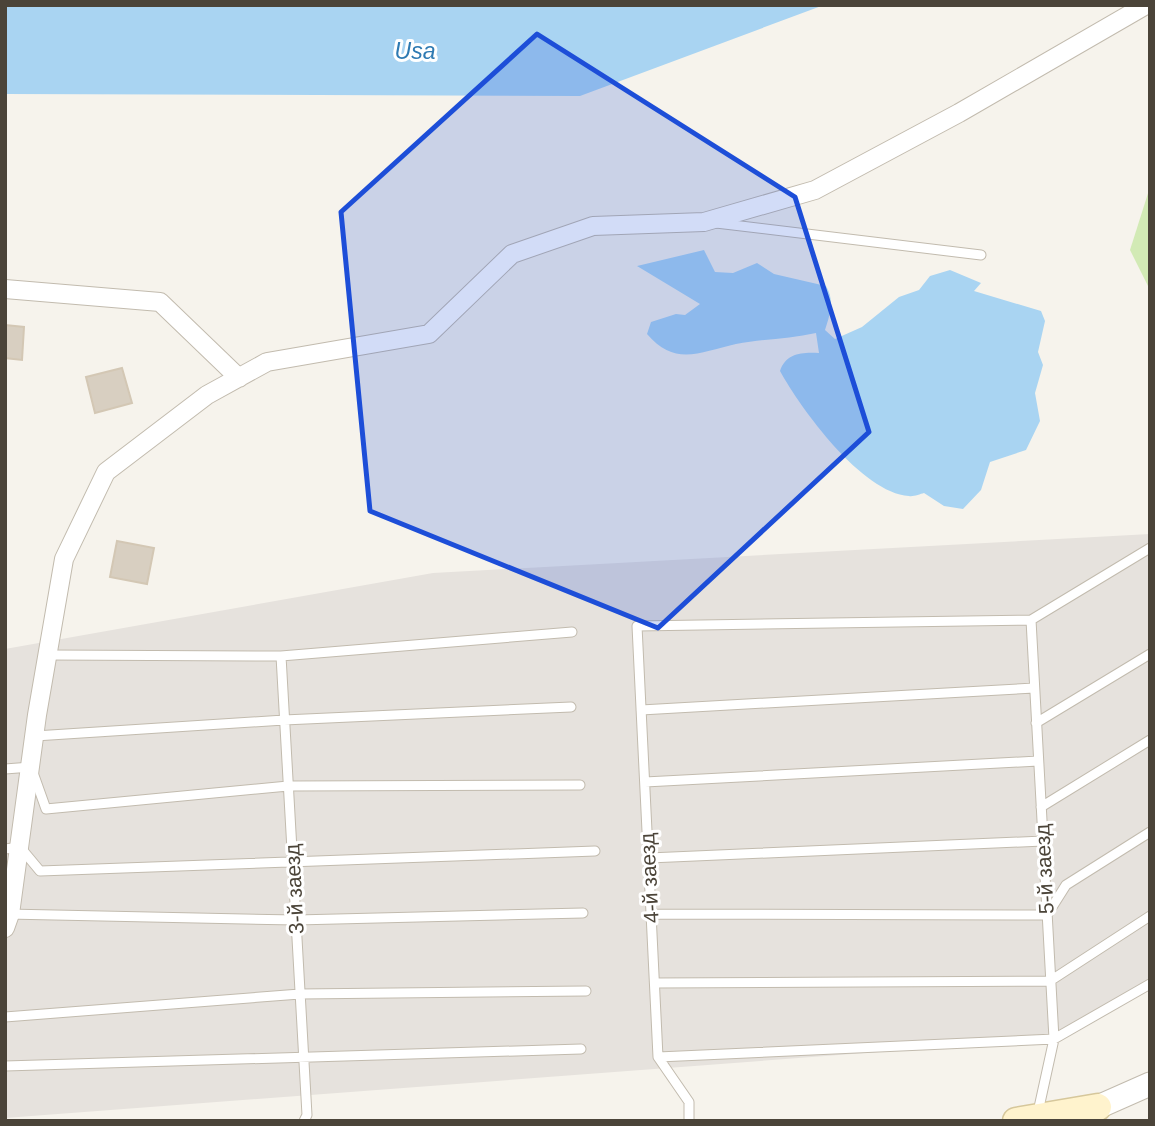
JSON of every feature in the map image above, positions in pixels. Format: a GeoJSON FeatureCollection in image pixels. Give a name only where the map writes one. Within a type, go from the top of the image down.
{"type":"FeatureCollection","features":[{"type":"Feature","properties":{"kind":"main road"},"geometry":{"type":"LineString","coordinates":[[1027,1119],[1098,1107]]}},
{"type":"Feature","properties":{"kind":"street"},"geometry":{"type":"LineString","coordinates":[[7,919],[13,848],[31,766],[64,559],[106,472],[207,396],[267,362],[429,334],[512,254],[593,226],[704,222],[815,190],[959,113],[1146,5]]}},
{"type":"Feature","properties":{"kind":"street"},"geometry":{"type":"LineString","coordinates":[[5,289],[160,302],[239,378]]}},
{"type":"Feature","properties":{"kind":"street"},"geometry":{"type":"LineString","coordinates":[[1098,1107],[1150,1084]]}},
{"type":"Feature","properties":{"kind":"lane"},"geometry":{"type":"LineString","coordinates":[[704,222],[982,255]]}},
{"type":"Feature","properties":{"kind":"lane"},"geometry":{"type":"LineString","coordinates":[[1031,620],[1150,548]]}},
{"type":"Feature","properties":{"kind":"lane","name":"4-й заезд"},"geometry":{"type":"LineString","coordinates":[[658,1057],[637,626],[1031,620]]}},
{"type":"Feature","properties":{"kind":"lane","name":"5-й заезд"},"geometry":{"type":"LineString","coordinates":[[1027,1119],[1054,1039],[1031,620]]}},
{"type":"Feature","properties":{"kind":"lane"},"geometry":{"type":"LineString","coordinates":[[48,655],[281,656],[572,632]]}},
{"type":"Feature","properties":{"kind":"lane"},"geometry":{"type":"LineString","coordinates":[[1036,723],[1150,654]]}},
{"type":"Feature","properties":{"kind":"lane","name":"3-й заезд"},"geometry":{"type":"LineString","coordinates":[[281,656],[307,1115],[304,1121]]}},
{"type":"Feature","properties":{"kind":"lane"},"geometry":{"type":"LineString","coordinates":[[641,710],[1034,688]]}},
{"type":"Feature","properties":{"kind":"lane"},"geometry":{"type":"LineString","coordinates":[[34,736],[285,720],[571,707]]}},
{"type":"Feature","properties":{"kind":"lane"},"geometry":{"type":"LineString","coordinates":[[1041,807],[1150,740]]}},
{"type":"Feature","properties":{"kind":"lane"},"geometry":{"type":"LineString","coordinates":[[645,782],[1038,761]]}},
{"type":"Feature","properties":{"kind":"lane"},"geometry":{"type":"LineString","coordinates":[[5,769],[31,766],[46,809],[288,786],[580,785]]}},
{"type":"Feature","properties":{"kind":"lane"},"geometry":{"type":"LineString","coordinates":[[651,914],[1047,915],[1066,885],[1150,832]]}},
{"type":"Feature","properties":{"kind":"lane"},"geometry":{"type":"LineString","coordinates":[[649,858],[1043,841]]}},
{"type":"Feature","properties":{"kind":"lane"},"geometry":{"type":"LineString","coordinates":[[13,848],[40,871],[595,851]]}},
{"type":"Feature","properties":{"kind":"lane"},"geometry":{"type":"LineString","coordinates":[[7,919],[296,920],[583,913]]}},
{"type":"Feature","properties":{"kind":"lane"},"geometry":{"type":"LineString","coordinates":[[655,984],[1050,981],[1150,916]]}},
{"type":"Feature","properties":{"kind":"lane"},"geometry":{"type":"LineString","coordinates":[[658,1057],[1054,1039],[1150,984]]}},
{"type":"Feature","properties":{"kind":"lane"},"geometry":{"type":"LineString","coordinates":[[5,1017],[300,994],[586,991]]}},
{"type":"Feature","properties":{"kind":"lane"},"geometry":{"type":"LineString","coordinates":[[5,1066],[581,1049]]}},
{"type":"Feature","properties":{"kind":"lane"},"geometry":{"type":"LineString","coordinates":[[658,1057],[689,1102],[690,1121]]}},
{"type":"Feature","properties":{"kind":"highlighted area"},"geometry":{"type":"Polygon","coordinates":[[[537,34],[795,197],[869,432],[658,628],[370,511],[341,212],[537,34]]]}},
{"type":"Feature","properties":{"kind":"shaded area"},"geometry":{"type":"Polygon","coordinates":[[[1150,534],[1150,990],[1065,1038],[5,1118],[5,649],[433,573],[1150,534]]]}},
{"type":"Feature","properties":{"kind":"green space"},"geometry":{"type":"Polygon","coordinates":[[[1150,187],[1150,290],[1130,250],[1150,187]]]}},
{"type":"Feature","properties":{"kind":"water","name":"Usa"},"geometry":{"type":"Polygon","coordinates":[[[5,5],[824,5],[580,96],[5,94],[5,5]]]}},
{"type":"Feature","properties":{"kind":"water"},"geometry":{"type":"Polygon","coordinates":[[[704,250],[715,272],[733,273],[757,263],[774,274],[826,286],[831,302],[825,330],[835,339],[862,327],[899,297],[919,290],[930,276],[950,270],[981,283],[974,291],[1041,311],[1045,321],[1038,352],[1043,365],[1035,393],[1040,421],[1026,450],[990,462],[981,490],[963,509],[944,506],[924,493],[911,496],[891,491],[872,481],[835,447],[802,406],[780,371],[790,357],[819,353],[816,333],[746,342],[688,354],[668,351],[647,334],[651,322],[676,314],[685,315],[700,304],[637,266],[704,250]]]}},
{"type":"Feature","properties":{"kind":"building"},"geometry":{"type":"Polygon","coordinates":[[[5,325],[24,327],[22,360],[5,358],[5,325]]]}},
{"type":"Feature","properties":{"kind":"building"},"geometry":{"type":"Polygon","coordinates":[[[122,368],[132,403],[95,413],[86,377],[122,368]]]}},
{"type":"Feature","properties":{"kind":"building"},"geometry":{"type":"Polygon","coordinates":[[[117,541],[154,548],[147,584],[110,577],[117,541]]]}}]}
